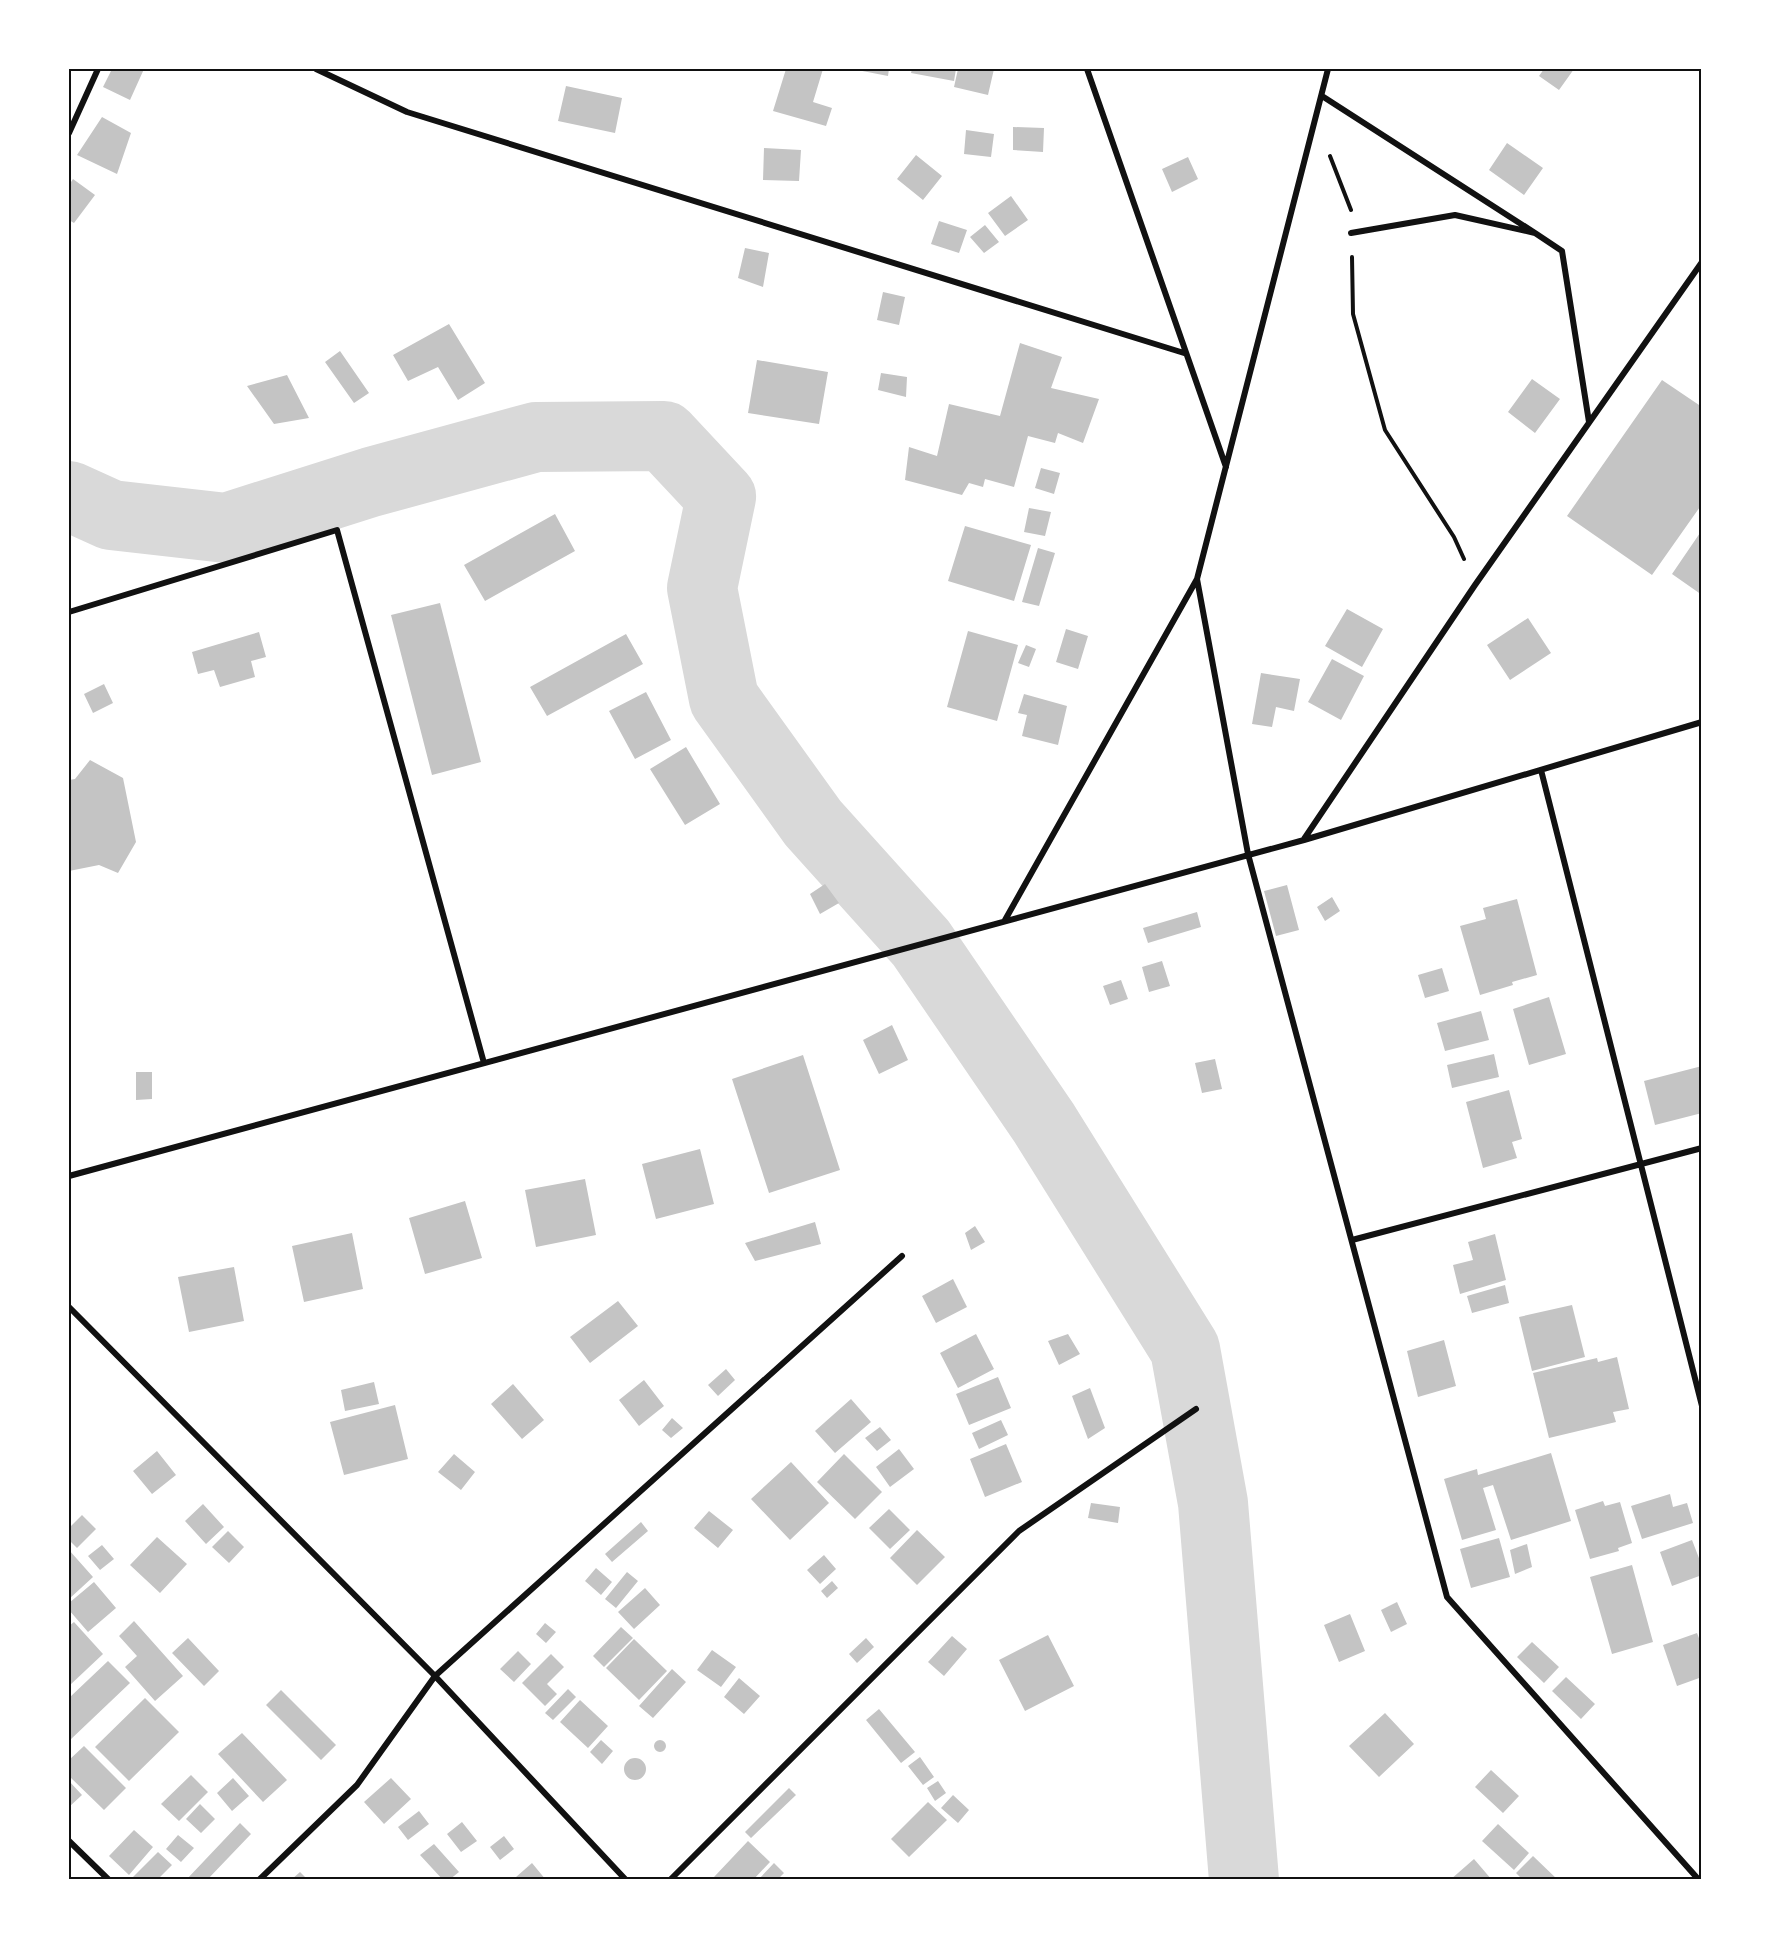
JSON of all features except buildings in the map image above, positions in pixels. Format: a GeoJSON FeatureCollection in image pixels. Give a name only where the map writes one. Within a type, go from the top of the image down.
{"type":"FeatureCollection","features":[{"type":"Feature","properties":{"kind":"street"},"geometry":{"type":"LineString","coordinates":[[69,133],[98,69]]}},
{"type":"Feature","properties":{"kind":"street"},"geometry":{"type":"LineString","coordinates":[[316,69],[407,112],[1185,353]]}},
{"type":"Feature","properties":{"kind":"street"},"geometry":{"type":"LineString","coordinates":[[1087,69],[1226,467]]}},
{"type":"Feature","properties":{"kind":"street"},"geometry":{"type":"LineString","coordinates":[[1005,920],[1197,579],[1328,69]]}},
{"type":"Feature","properties":{"kind":"street"},"geometry":{"type":"LineString","coordinates":[[1322,96],[1562,251],[1589,422]]}},
{"type":"Feature","properties":{"kind":"street"},"geometry":{"type":"LineString","coordinates":[[1351,233],[1455,215],[1534,233]]}},
{"type":"Feature","properties":{"kind":"street"},"geometry":{"type":"LineString","coordinates":[[1304,840],[1475,585],[1702,262]]}},
{"type":"Feature","properties":{"kind":"street"},"geometry":{"type":"LineString","coordinates":[[69,612],[337,530],[484,1063]]}},
{"type":"Feature","properties":{"kind":"street"},"geometry":{"type":"LineString","coordinates":[[1197,579],[1248,854],[1447,1597],[1699,1880]]}},
{"type":"Feature","properties":{"kind":"street"},"geometry":{"type":"LineString","coordinates":[[69,1176],[1304,840],[1702,722]]}},
{"type":"Feature","properties":{"kind":"street"},"geometry":{"type":"LineString","coordinates":[[1541,770],[1702,1406]]}},
{"type":"Feature","properties":{"kind":"street"},"geometry":{"type":"LineString","coordinates":[[1352,1240],[1702,1148]]}},
{"type":"Feature","properties":{"kind":"street"},"geometry":{"type":"LineString","coordinates":[[259,1880],[357,1785],[435,1676],[902,1256]]}},
{"type":"Feature","properties":{"kind":"street"},"geometry":{"type":"LineString","coordinates":[[69,1307],[435,1676],[626,1880]]}},
{"type":"Feature","properties":{"kind":"street"},"geometry":{"type":"LineString","coordinates":[[670,1880],[1019,1531],[1196,1409]]}},
{"type":"Feature","properties":{"kind":"street"},"geometry":{"type":"LineString","coordinates":[[69,1841],[109,1880]]}},
{"type":"Feature","properties":{"kind":"path"},"geometry":{"type":"LineString","coordinates":[[1316,118],[1351,211],[1353,314],[1385,430],[1454,537],[1475,585]]}},
{"type":"Feature","properties":{"kind":"waterway"},"geometry":{"type":"LineString","coordinates":[[69,496],[111,515],[226,528],[371,482],[536,437],[664,436],[721,497],[702,588],[724,699],[813,823],[921,943],[1044,1123],[1185,1349],[1213,1503],[1244,1880]]}}]}
